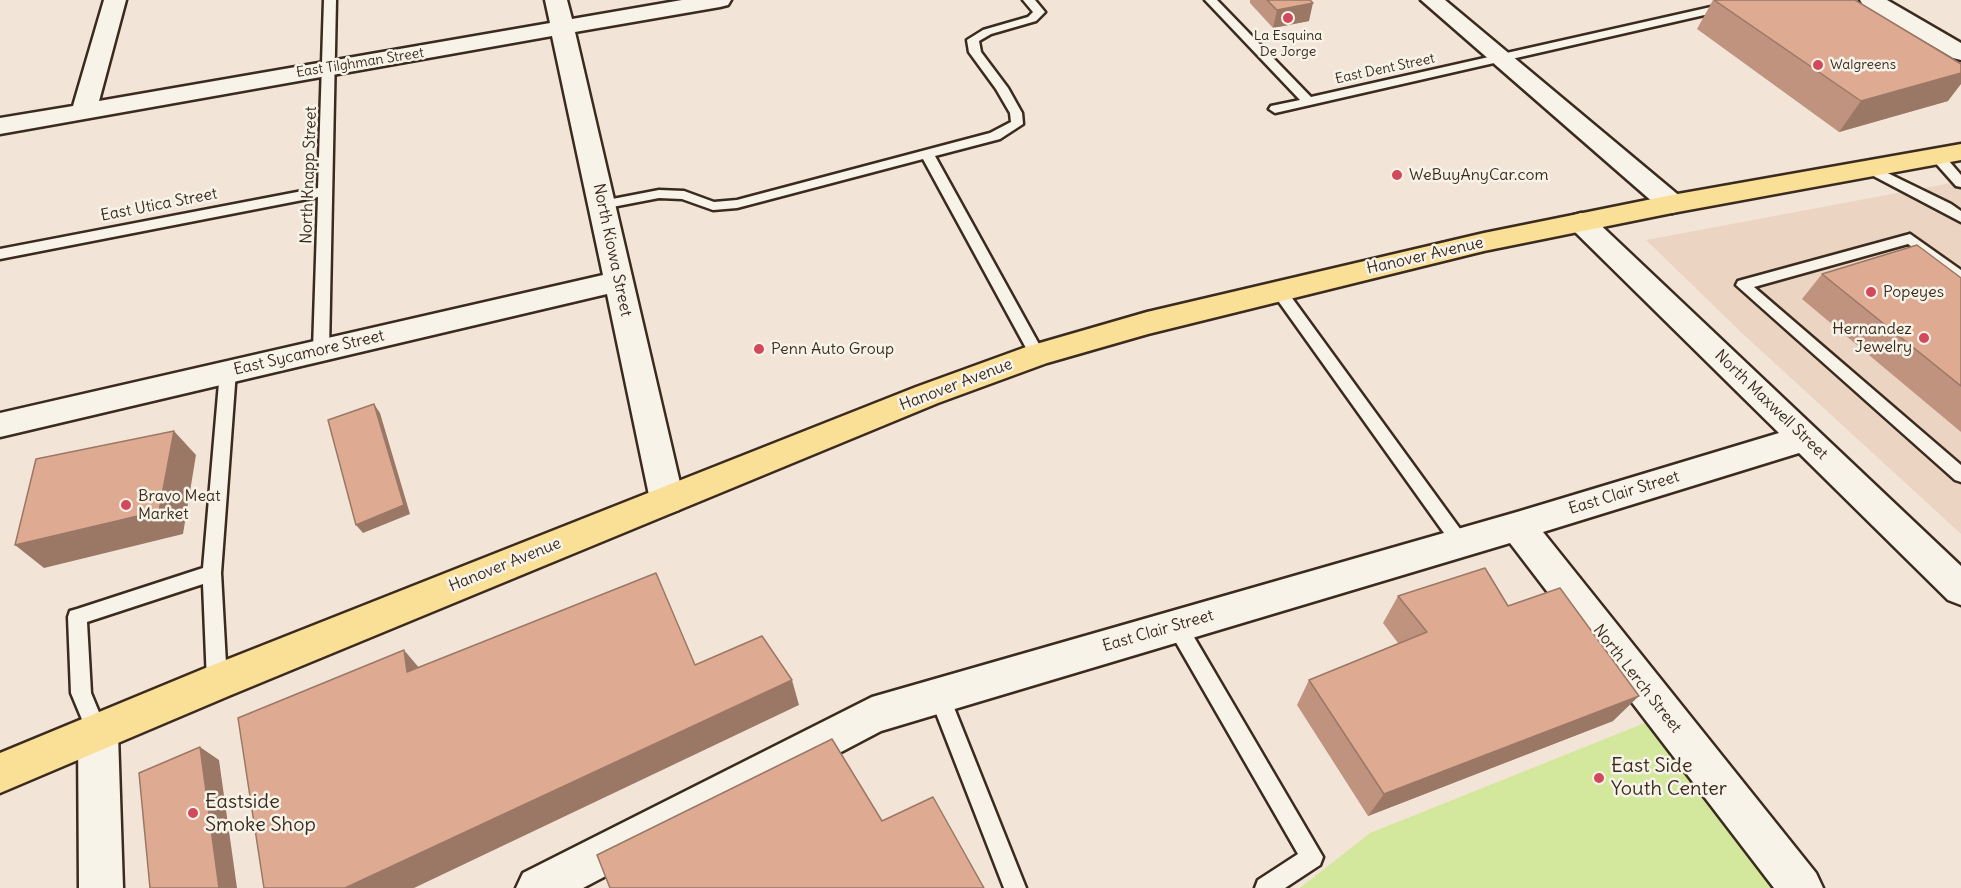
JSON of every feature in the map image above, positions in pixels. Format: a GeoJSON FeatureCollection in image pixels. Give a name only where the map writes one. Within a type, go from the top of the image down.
{"type":"FeatureCollection","features":[{"type":"Feature","properties":{"kind":"main road","name":"Hanover Avenue"},"geometry":{"type":"LineString","coordinates":[[0,773],[98,734],[217,682],[927,395],[1037,355],[1147,323],[1484,242],[1672,204],[1949,154]]}},
{"type":"Feature","properties":{"kind":"street"},"geometry":{"type":"LineString","coordinates":[[84,111],[115,0]]}},
{"type":"Feature","properties":{"kind":"street","name":"North Kiowa Street"},"geometry":{"type":"LineString","coordinates":[[556,0],[667,500]]}},
{"type":"Feature","properties":{"kind":"street","name":"East Tilghman Street"},"geometry":{"type":"LineString","coordinates":[[0,126],[720,0]]}},
{"type":"Feature","properties":{"kind":"street"},"geometry":{"type":"LineString","coordinates":[[1432,0],[1672,204]]}},
{"type":"Feature","properties":{"kind":"street"},"geometry":{"type":"LineString","coordinates":[[1871,0],[1961,53]]}},
{"type":"Feature","properties":{"kind":"street","name":"North Maxwell Street"},"geometry":{"type":"LineString","coordinates":[[1581,222],[1961,589]]}},
{"type":"Feature","properties":{"kind":"street","name":"East Sycamore Street"},"geometry":{"type":"LineString","coordinates":[[0,425],[619,281]]}},
{"type":"Feature","properties":{"kind":"street","name":"East Clair Street"},"geometry":{"type":"LineString","coordinates":[[538,888],[872,715],[1517,526],[1805,438]]}},
{"type":"Feature","properties":{"kind":"street","name":"North Lerch Street"},"geometry":{"type":"LineString","coordinates":[[1517,526],[1801,888]]}},
{"type":"Feature","properties":{"kind":"street"},"geometry":{"type":"LineString","coordinates":[[98,734],[101,888]]}},
{"type":"Feature","properties":{"kind":"lane","name":"North Knapp Street"},"geometry":{"type":"LineString","coordinates":[[321,350],[330,0]]}},
{"type":"Feature","properties":{"kind":"lane"},"geometry":{"type":"LineString","coordinates":[[602,205],[659,194],[684,195],[713,206],[736,204],[995,136],[1017,124],[1016,113],[1002,88],[975,52],[973,40],[987,32],[1032,19],[1039,12],[1029,0]]}},
{"type":"Feature","properties":{"kind":"lane"},"geometry":{"type":"LineString","coordinates":[[1211,0],[1308,101]]}},
{"type":"Feature","properties":{"kind":"lane","name":"East Dent Street"},"geometry":{"type":"LineString","coordinates":[[1275,109],[1757,0]]}},
{"type":"Feature","properties":{"kind":"lane"},"geometry":{"type":"LineString","coordinates":[[927,154],[1037,355]]}},
{"type":"Feature","properties":{"kind":"lane"},"geometry":{"type":"LineString","coordinates":[[1949,154],[1961,183]]}},
{"type":"Feature","properties":{"kind":"lane"},"geometry":{"type":"LineString","coordinates":[[1871,169],[1946,207],[1961,218]]}},
{"type":"Feature","properties":{"kind":"lane","name":"East Utica Street"},"geometry":{"type":"LineString","coordinates":[[0,254],[325,191]]}},
{"type":"Feature","properties":{"kind":"lane"},"geometry":{"type":"LineString","coordinates":[[1961,277],[1910,239],[1743,285],[1961,475]]}},
{"type":"Feature","properties":{"kind":"lane"},"geometry":{"type":"LineString","coordinates":[[1279,291],[1460,542]]}},
{"type":"Feature","properties":{"kind":"lane"},"geometry":{"type":"LineString","coordinates":[[217,682],[212,573],[228,371]]}},
{"type":"Feature","properties":{"kind":"lane"},"geometry":{"type":"LineString","coordinates":[[98,734],[81,693],[77,617],[212,573]]}},
{"type":"Feature","properties":{"kind":"lane"},"geometry":{"type":"LineString","coordinates":[[1177,626],[1312,857],[1266,888]]}},
{"type":"Feature","properties":{"kind":"lane"},"geometry":{"type":"LineString","coordinates":[[939,695],[1015,888]]}},
{"type":"Feature","properties":{"kind":"shaded area"},"geometry":{"type":"Polygon","coordinates":[[[1961,181],[1961,534],[1744,335],[1646,240],[1961,181]]]}},
{"type":"Feature","properties":{"kind":"green space","name":"East Side Youth Center"},"geometry":{"type":"Polygon","coordinates":[[[1647,722],[1774,888],[1300,888],[1370,833],[1647,722]]]}},
{"type":"Feature","properties":{"kind":"building"},"geometry":{"type":"Polygon","coordinates":[[[1267,0],[1310,0],[1313,3],[1277,10],[1267,0]]]}},
{"type":"Feature","properties":{"kind":"building"},"geometry":{"type":"Polygon","coordinates":[[[1714,0],[1855,0],[1961,64],[1961,73],[1861,101],[1714,0]]]}},
{"type":"Feature","properties":{"kind":"building"},"geometry":{"type":"Polygon","coordinates":[[[1917,245],[1961,278],[1961,386],[1822,274],[1917,245]]]}},
{"type":"Feature","properties":{"kind":"building"},"geometry":{"type":"Polygon","coordinates":[[[374,404],[404,505],[356,525],[328,420],[374,404]]]}},
{"type":"Feature","properties":{"kind":"building"},"geometry":{"type":"Polygon","coordinates":[[[174,431],[159,511],[15,545],[36,459],[174,431]]]}},
{"type":"Feature","properties":{"kind":"building"},"geometry":{"type":"Polygon","coordinates":[[[1485,568],[1508,606],[1560,588],[1639,696],[1384,794],[1309,680],[1427,632],[1398,596],[1485,568]]]}},
{"type":"Feature","properties":{"kind":"building"},"geometry":{"type":"Polygon","coordinates":[[[656,573],[695,665],[762,636],[792,680],[345,888],[264,888],[238,718],[404,650],[407,672],[656,573]]]}},
{"type":"Feature","properties":{"kind":"building"},"geometry":{"type":"Polygon","coordinates":[[[832,739],[882,821],[933,797],[984,888],[610,888],[597,855],[832,739]]]}},
{"type":"Feature","properties":{"kind":"building"},"geometry":{"type":"Polygon","coordinates":[[[200,747],[219,888],[150,888],[139,773],[200,747]]]}},
{"type":"Feature","properties":{"kind":"place","name":"La Esquina De Jorge"},"geometry":{"type":"Point","coordinates":[1288,18]}},
{"type":"Feature","properties":{"kind":"place","name":"Walgreens"},"geometry":{"type":"Point","coordinates":[1818,65]}},
{"type":"Feature","properties":{"kind":"place","name":"WeBuyAnyCar.com"},"geometry":{"type":"Point","coordinates":[1397,175]}},
{"type":"Feature","properties":{"kind":"place","name":"Popeyes"},"geometry":{"type":"Point","coordinates":[1871,292]}},
{"type":"Feature","properties":{"kind":"place","name":"Hernandez Jewelry"},"geometry":{"type":"Point","coordinates":[1924,338]}},
{"type":"Feature","properties":{"kind":"place","name":"Penn Auto Group"},"geometry":{"type":"Point","coordinates":[759,349]}},
{"type":"Feature","properties":{"kind":"place","name":"Bravo Meat Market"},"geometry":{"type":"Point","coordinates":[126,505]}},
{"type":"Feature","properties":{"kind":"place","name":"East Side Youth Center"},"geometry":{"type":"Point","coordinates":[1599,778]}},
{"type":"Feature","properties":{"kind":"place","name":"Eastside Smoke Shop"},"geometry":{"type":"Point","coordinates":[193,813]}}]}
